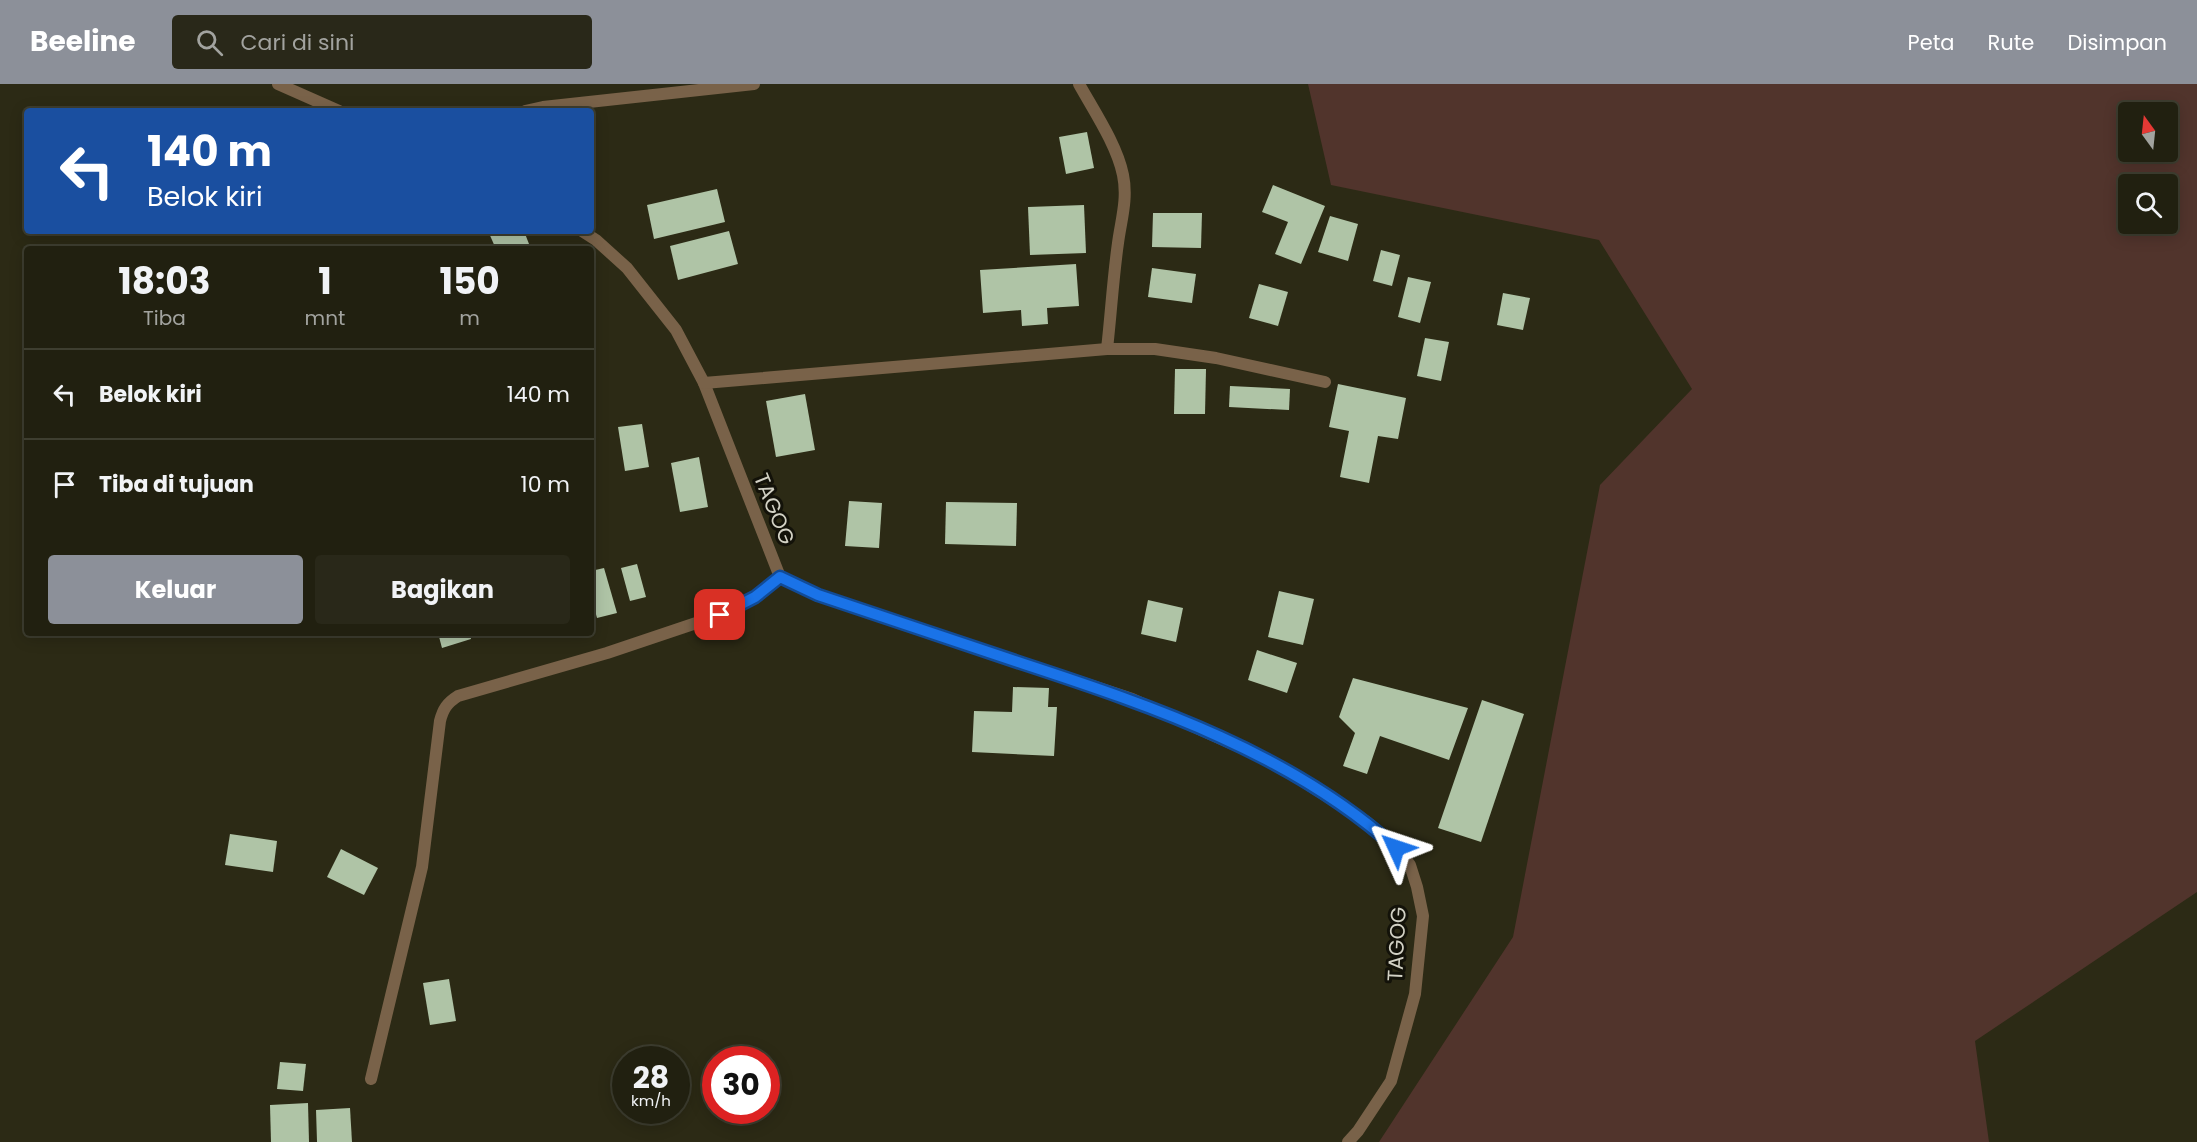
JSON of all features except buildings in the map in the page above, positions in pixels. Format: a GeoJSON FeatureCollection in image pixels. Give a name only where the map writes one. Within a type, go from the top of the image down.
{"type":"FeatureCollection","features":[{"type":"Feature","properties":{"kind":"street"},"geometry":{"type":"LineString","coordinates":[[278,84],[332,108]]}},
{"type":"Feature","properties":{"kind":"street"},"geometry":{"type":"LineString","coordinates":[[538,108],[754,84]]}},
{"type":"Feature","properties":{"kind":"street"},"geometry":{"type":"LineString","coordinates":[[1079,84],[1109,140],[1123,172],[1125,186],[1107,349]]}},
{"type":"Feature","properties":{"kind":"street","name":"TAGOG"},"geometry":{"type":"LineString","coordinates":[[587,234],[627,268],[676,330],[704,383],[780,577],[818,595],[1132,699],[1273,762],[1367,822],[1396,848],[1410,865],[1423,916],[1414,994],[1391,1081],[1358,1131],[1348,1142]]}},
{"type":"Feature","properties":{"kind":"street"},"geometry":{"type":"LineString","coordinates":[[704,383],[1107,349],[1155,349],[1216,358],[1325,382]]}},
{"type":"Feature","properties":{"kind":"street"},"geometry":{"type":"LineString","coordinates":[[371,1079],[422,867],[443,709],[450,701],[475,691],[607,652],[720,615],[755,597],[780,577]]}},
{"type":"Feature","properties":{"kind":"shaded area"},"geometry":{"type":"Polygon","coordinates":[[[1308,84],[2197,84],[2197,892],[1975,1041],[1989,1142],[1379,1142],[1513,937],[1600,485],[1692,389],[1599,240],[1331,185],[1308,84]]]}},
{"type":"Feature","properties":{"kind":"route"},"geometry":{"type":"LineString","coordinates":[[720,615],[755,597],[780,577],[818,595],[1132,699],[1273,762],[1367,822],[1396,848]]}}]}
